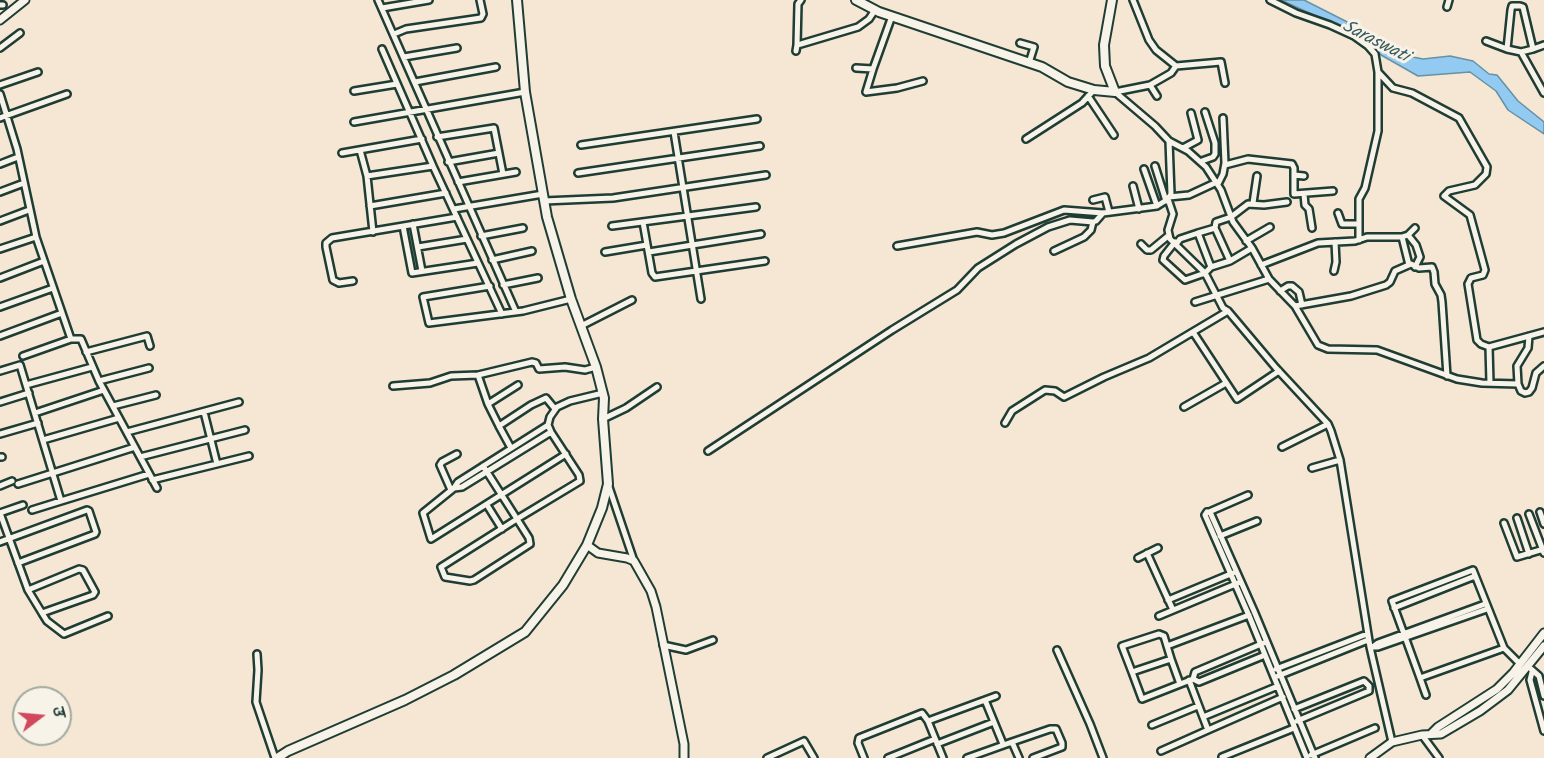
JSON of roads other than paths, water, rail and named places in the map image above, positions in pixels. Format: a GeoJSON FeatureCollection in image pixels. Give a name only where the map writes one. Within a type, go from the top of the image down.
{"type":"FeatureCollection","features":[{"type":"Feature","properties":{"kind":"main road"},"geometry":{"type":"LineString","coordinates":[[276,758],[405,700],[454,675],[525,632],[563,585],[587,545],[602,508],[608,482],[603,419],[604,396],[571,299],[547,217],[525,92],[517,0]]}},
{"type":"Feature","properties":{"kind":"main road"},"geometry":{"type":"LineString","coordinates":[[856,0],[875,10],[1029,63],[1091,93],[1115,92],[1105,66],[1104,45],[1112,0]]}},
{"type":"Feature","properties":{"kind":"street"},"geometry":{"type":"LineString","coordinates":[[0,20],[25,0]]}},
{"type":"Feature","properties":{"kind":"street"},"geometry":{"type":"LineString","coordinates":[[378,0],[516,312]]}},
{"type":"Feature","properties":{"kind":"street"},"geometry":{"type":"LineString","coordinates":[[382,8],[429,0]]}},
{"type":"Feature","properties":{"kind":"street"},"geometry":{"type":"LineString","coordinates":[[394,34],[406,29],[481,18],[483,14],[480,0]]}},
{"type":"Feature","properties":{"kind":"street"},"geometry":{"type":"LineString","coordinates":[[801,0],[798,4],[797,48],[858,27],[865,23],[875,10]]}},
{"type":"Feature","properties":{"kind":"street"},"geometry":{"type":"LineString","coordinates":[[1133,0],[1152,46],[1176,66],[1218,61],[1222,64],[1225,83]]}},
{"type":"Feature","properties":{"kind":"street"},"geometry":{"type":"LineString","coordinates":[[1270,0],[1296,13],[1330,25],[1361,41],[1375,54],[1378,72],[1377,142],[1365,188],[1359,199],[1359,240]]}},
{"type":"Feature","properties":{"kind":"street"},"geometry":{"type":"LineString","coordinates":[[1447,7],[1449,0]]}},
{"type":"Feature","properties":{"kind":"street"},"geometry":{"type":"LineString","coordinates":[[1507,49],[1511,10],[1512,6],[1516,5],[1523,8],[1533,49]]}},
{"type":"Feature","properties":{"kind":"street"},"geometry":{"type":"LineString","coordinates":[[892,16],[866,92],[897,88],[923,81]]}},
{"type":"Feature","properties":{"kind":"street"},"geometry":{"type":"LineString","coordinates":[[0,48],[20,33]]}},
{"type":"Feature","properties":{"kind":"street"},"geometry":{"type":"LineString","coordinates":[[1486,41],[1521,52],[1544,45]]}},
{"type":"Feature","properties":{"kind":"street"},"geometry":{"type":"LineString","coordinates":[[1020,43],[1034,47],[1029,63]]}},
{"type":"Feature","properties":{"kind":"street"},"geometry":{"type":"LineString","coordinates":[[404,57],[457,48]]}},
{"type":"Feature","properties":{"kind":"street"},"geometry":{"type":"LineString","coordinates":[[382,49],[433,166],[502,314]]}},
{"type":"Feature","properties":{"kind":"street"},"geometry":{"type":"LineString","coordinates":[[1521,52],[1544,93]]}},
{"type":"Feature","properties":{"kind":"street"},"geometry":{"type":"LineString","coordinates":[[1115,92],[1150,85],[1171,73],[1176,66]]}},
{"type":"Feature","properties":{"kind":"street"},"geometry":{"type":"LineString","coordinates":[[415,82],[496,67]]}},
{"type":"Feature","properties":{"kind":"street"},"geometry":{"type":"LineString","coordinates":[[856,68],[873,69]]}},
{"type":"Feature","properties":{"kind":"street"},"geometry":{"type":"LineString","coordinates":[[0,86],[38,72]]}},
{"type":"Feature","properties":{"kind":"street"},"geometry":{"type":"LineString","coordinates":[[1378,72],[1393,88],[1412,93],[1459,118],[1487,167],[1486,174],[1475,185],[1449,191],[1444,196],[1470,215],[1485,272],[1483,275],[1471,278],[1468,284],[1478,340],[1489,347],[1544,332]]}},
{"type":"Feature","properties":{"kind":"street"},"geometry":{"type":"LineString","coordinates":[[354,91],[397,84]]}},
{"type":"Feature","properties":{"kind":"street"},"geometry":{"type":"LineString","coordinates":[[1150,85],[1157,96]]}},
{"type":"Feature","properties":{"kind":"street"},"geometry":{"type":"LineString","coordinates":[[354,122],[525,92]]}},
{"type":"Feature","properties":{"kind":"street"},"geometry":{"type":"LineString","coordinates":[[1115,92],[1169,141],[1202,161],[1217,183],[1231,217],[1269,279],[1294,306],[1318,345],[1323,348],[1377,350],[1447,375],[1490,383],[1518,384]]}},
{"type":"Feature","properties":{"kind":"street"},"geometry":{"type":"LineString","coordinates":[[1026,139],[1091,93],[1114,135]]}},
{"type":"Feature","properties":{"kind":"street"},"geometry":{"type":"LineString","coordinates":[[0,94],[3,117],[18,157],[36,237],[71,339]]}},
{"type":"Feature","properties":{"kind":"street"},"geometry":{"type":"LineString","coordinates":[[3,117],[67,94]]}},
{"type":"Feature","properties":{"kind":"street"},"geometry":{"type":"LineString","coordinates":[[1202,161],[1215,154],[1215,142],[1205,112]]}},
{"type":"Feature","properties":{"kind":"street"},"geometry":{"type":"LineString","coordinates":[[1183,148],[1198,140],[1191,113]]}},
{"type":"Feature","properties":{"kind":"street"},"geometry":{"type":"LineString","coordinates":[[581,145],[757,118]]}},
{"type":"Feature","properties":{"kind":"street"},"geometry":{"type":"LineString","coordinates":[[897,246],[977,232],[992,235],[1004,233],[1064,210],[1105,213],[1139,209],[1157,206],[1168,199],[1188,195],[1217,183],[1225,165],[1223,118]]}},
{"type":"Feature","properties":{"kind":"street"},"geometry":{"type":"LineString","coordinates":[[437,137],[494,128],[503,174]]}},
{"type":"Feature","properties":{"kind":"street"},"geometry":{"type":"LineString","coordinates":[[674,132],[701,299]]}},
{"type":"Feature","properties":{"kind":"street"},"geometry":{"type":"LineString","coordinates":[[342,153],[422,139]]}},
{"type":"Feature","properties":{"kind":"street"},"geometry":{"type":"LineString","coordinates":[[1168,199],[1171,185],[1169,141]]}},
{"type":"Feature","properties":{"kind":"street"},"geometry":{"type":"LineString","coordinates":[[578,173],[760,146]]}},
{"type":"Feature","properties":{"kind":"street"},"geometry":{"type":"LineString","coordinates":[[360,150],[367,176],[372,232]]}},
{"type":"Feature","properties":{"kind":"street"},"geometry":{"type":"LineString","coordinates":[[448,162],[499,153]]}},
{"type":"Feature","properties":{"kind":"street"},"geometry":{"type":"LineString","coordinates":[[0,164],[18,157]]}},
{"type":"Feature","properties":{"kind":"street"},"geometry":{"type":"LineString","coordinates":[[1225,165],[1248,159],[1292,164],[1294,167],[1293,193],[1333,191]]}},
{"type":"Feature","properties":{"kind":"street"},"geometry":{"type":"LineString","coordinates":[[367,176],[433,166]]}},
{"type":"Feature","properties":{"kind":"street"},"geometry":{"type":"LineString","coordinates":[[1141,244],[1147,250],[1151,250],[1168,236],[1173,214],[1155,166]]}},
{"type":"Feature","properties":{"kind":"street"},"geometry":{"type":"LineString","coordinates":[[1144,170],[1157,206]]}},
{"type":"Feature","properties":{"kind":"street"},"geometry":{"type":"LineString","coordinates":[[458,182],[516,172]]}},
{"type":"Feature","properties":{"kind":"street"},"geometry":{"type":"LineString","coordinates":[[454,209],[543,198],[613,198],[766,175]]}},
{"type":"Feature","properties":{"kind":"street"},"geometry":{"type":"LineString","coordinates":[[1294,175],[1304,176]]}},
{"type":"Feature","properties":{"kind":"street"},"geometry":{"type":"LineString","coordinates":[[1253,203],[1257,176]]}},
{"type":"Feature","properties":{"kind":"street"},"geometry":{"type":"LineString","coordinates":[[0,192],[24,183]]}},
{"type":"Feature","properties":{"kind":"street"},"geometry":{"type":"LineString","coordinates":[[1133,186],[1139,209]]}},
{"type":"Feature","properties":{"kind":"street"},"geometry":{"type":"LineString","coordinates":[[370,206],[446,194]]}},
{"type":"Feature","properties":{"kind":"street"},"geometry":{"type":"LineString","coordinates":[[1304,194],[1312,228]]}},
{"type":"Feature","properties":{"kind":"street"},"geometry":{"type":"LineString","coordinates":[[1093,200],[1105,197],[1105,213]]}},
{"type":"Feature","properties":{"kind":"street"},"geometry":{"type":"LineString","coordinates":[[1230,261],[1215,228],[1217,222],[1231,217],[1248,204],[1264,205],[1287,202]]}},
{"type":"Feature","properties":{"kind":"street"},"geometry":{"type":"LineString","coordinates":[[612,226],[756,207]]}},
{"type":"Feature","properties":{"kind":"street"},"geometry":{"type":"LineString","coordinates":[[0,221],[29,210]]}},
{"type":"Feature","properties":{"kind":"street"},"geometry":{"type":"LineString","coordinates":[[1054,251],[1084,237],[1095,221],[1105,213]]}},
{"type":"Feature","properties":{"kind":"street"},"geometry":{"type":"LineString","coordinates":[[1338,213],[1342,224],[1359,224]]}},
{"type":"Feature","properties":{"kind":"street"},"geometry":{"type":"LineString","coordinates":[[353,281],[339,283],[333,280],[326,243],[333,238],[457,217]]}},
{"type":"Feature","properties":{"kind":"street"},"geometry":{"type":"LineString","coordinates":[[708,451],[957,290],[978,268],[1016,244],[1041,230],[1062,222],[1095,221]]}},
{"type":"Feature","properties":{"kind":"street"},"geometry":{"type":"LineString","coordinates":[[643,222],[655,277],[765,261]]}},
{"type":"Feature","properties":{"kind":"street"},"geometry":{"type":"LineString","coordinates":[[413,224],[422,271]]}},
{"type":"Feature","properties":{"kind":"street"},"geometry":{"type":"LineString","coordinates":[[403,226],[412,273],[478,263]]}},
{"type":"Feature","properties":{"kind":"street"},"geometry":{"type":"LineString","coordinates":[[1246,241],[1270,227]]}},
{"type":"Feature","properties":{"kind":"street"},"geometry":{"type":"LineString","coordinates":[[481,236],[523,228]]}},
{"type":"Feature","properties":{"kind":"street"},"geometry":{"type":"LineString","coordinates":[[1215,228],[1180,239],[1164,256],[1165,262],[1183,280],[1205,273],[1211,267],[1230,261],[1252,248]]}},
{"type":"Feature","properties":{"kind":"street"},"geometry":{"type":"LineString","coordinates":[[1261,265],[1318,243],[1359,240],[1367,237],[1405,236],[1415,228]]}},
{"type":"Feature","properties":{"kind":"street"},"geometry":{"type":"LineString","coordinates":[[1198,232],[1211,267]]}},
{"type":"Feature","properties":{"kind":"street"},"geometry":{"type":"LineString","coordinates":[[649,252],[761,234]]}},
{"type":"Feature","properties":{"kind":"street"},"geometry":{"type":"LineString","coordinates":[[1168,236],[1205,273],[1221,306],[1228,311],[1328,424],[1340,460],[1368,637],[1392,742]]}},
{"type":"Feature","properties":{"kind":"street"},"geometry":{"type":"LineString","coordinates":[[1294,306],[1351,296],[1386,285],[1395,271],[1412,266],[1420,257],[1416,245],[1405,236]]}},
{"type":"Feature","properties":{"kind":"street"},"geometry":{"type":"LineString","coordinates":[[1405,236],[1412,266]]}},
{"type":"Feature","properties":{"kind":"street"},"geometry":{"type":"LineString","coordinates":[[0,249],[36,237]]}},
{"type":"Feature","properties":{"kind":"street"},"geometry":{"type":"LineString","coordinates":[[417,247],[467,239]]}},
{"type":"Feature","properties":{"kind":"street"},"geometry":{"type":"LineString","coordinates":[[1334,271],[1335,242]]}},
{"type":"Feature","properties":{"kind":"street"},"geometry":{"type":"LineString","coordinates":[[605,252],[647,245]]}},
{"type":"Feature","properties":{"kind":"street"},"geometry":{"type":"LineString","coordinates":[[492,260],[532,251]]}},
{"type":"Feature","properties":{"kind":"street"},"geometry":{"type":"LineString","coordinates":[[0,278],[44,261]]}},
{"type":"Feature","properties":{"kind":"street"},"geometry":{"type":"LineString","coordinates":[[1412,266],[1434,269],[1435,284],[1441,295],[1447,375]]}},
{"type":"Feature","properties":{"kind":"street"},"geometry":{"type":"LineString","coordinates":[[503,285],[538,278]]}},
{"type":"Feature","properties":{"kind":"street"},"geometry":{"type":"LineString","coordinates":[[1195,302],[1218,297],[1269,279]]}},
{"type":"Feature","properties":{"kind":"street"},"geometry":{"type":"LineString","coordinates":[[490,286],[423,297],[429,323],[516,312],[571,299]]}},
{"type":"Feature","properties":{"kind":"street"},"geometry":{"type":"LineString","coordinates":[[1280,291],[1292,286],[1299,292],[1302,305]]}},
{"type":"Feature","properties":{"kind":"street"},"geometry":{"type":"LineString","coordinates":[[0,307],[53,288]]}},
{"type":"Feature","properties":{"kind":"street"},"geometry":{"type":"LineString","coordinates":[[581,326],[632,300]]}},
{"type":"Feature","properties":{"kind":"street"},"geometry":{"type":"LineString","coordinates":[[1005,423],[1011,411],[1045,390],[1056,391],[1064,397],[1149,358],[1228,311]]}},
{"type":"Feature","properties":{"kind":"street"},"geometry":{"type":"LineString","coordinates":[[0,336],[62,313]]}},
{"type":"Feature","properties":{"kind":"street"},"geometry":{"type":"LineString","coordinates":[[1193,332],[1237,399],[1279,371]]}},
{"type":"Feature","properties":{"kind":"street"},"geometry":{"type":"LineString","coordinates":[[86,352],[147,336],[150,346]]}},
{"type":"Feature","properties":{"kind":"street"},"geometry":{"type":"LineString","coordinates":[[1529,336],[1528,348],[1518,362],[1518,384],[1521,391],[1529,392],[1536,373],[1544,366]]}},
{"type":"Feature","properties":{"kind":"street"},"geometry":{"type":"LineString","coordinates":[[23,356],[71,339],[81,339],[99,381],[157,488]]}},
{"type":"Feature","properties":{"kind":"street"},"geometry":{"type":"LineString","coordinates":[[1489,347],[1490,383]]}},
{"type":"Feature","properties":{"kind":"street"},"geometry":{"type":"LineString","coordinates":[[393,386],[430,383],[451,376],[478,375],[532,362],[536,363],[539,369],[565,367],[585,370],[596,368]]}},
{"type":"Feature","properties":{"kind":"street"},"geometry":{"type":"LineString","coordinates":[[0,371],[20,365],[61,501]]}},
{"type":"Feature","properties":{"kind":"street"},"geometry":{"type":"LineString","coordinates":[[26,385],[92,367]]}},
{"type":"Feature","properties":{"kind":"street"},"geometry":{"type":"LineString","coordinates":[[99,381],[149,368]]}},
{"type":"Feature","properties":{"kind":"street"},"geometry":{"type":"LineString","coordinates":[[478,375],[488,404],[511,448]]}},
{"type":"Feature","properties":{"kind":"street"},"geometry":{"type":"LineString","coordinates":[[1184,407],[1226,383]]}},
{"type":"Feature","properties":{"kind":"street"},"geometry":{"type":"LineString","coordinates":[[488,404],[518,385]]}},
{"type":"Feature","properties":{"kind":"street"},"geometry":{"type":"LineString","coordinates":[[603,419],[626,408],[657,387]]}},
{"type":"Feature","properties":{"kind":"street"},"geometry":{"type":"LineString","coordinates":[[34,413],[104,390]]}},
{"type":"Feature","properties":{"kind":"street"},"geometry":{"type":"LineString","coordinates":[[0,402],[29,393]]}},
{"type":"Feature","properties":{"kind":"street"},"geometry":{"type":"LineString","coordinates":[[113,406],[156,395]]}},
{"type":"Feature","properties":{"kind":"street"},"geometry":{"type":"LineString","coordinates":[[566,454],[431,539],[423,513],[453,489],[462,487],[511,448],[548,425],[555,409],[570,401],[604,396]]}},
{"type":"Feature","properties":{"kind":"street"},"geometry":{"type":"LineString","coordinates":[[499,426],[546,398],[555,409]]}},
{"type":"Feature","properties":{"kind":"street"},"geometry":{"type":"LineString","coordinates":[[127,432],[239,402]]}},
{"type":"Feature","properties":{"kind":"street"},"geometry":{"type":"LineString","coordinates":[[204,412],[217,464]]}},
{"type":"Feature","properties":{"kind":"street"},"geometry":{"type":"LineString","coordinates":[[43,440],[119,418]]}},
{"type":"Feature","properties":{"kind":"street"},"geometry":{"type":"LineString","coordinates":[[0,434],[38,423]]}},
{"type":"Feature","properties":{"kind":"street"},"geometry":{"type":"LineString","coordinates":[[1282,447],[1328,424]]}},
{"type":"Feature","properties":{"kind":"street"},"geometry":{"type":"LineString","coordinates":[[485,469],[502,495],[517,519],[531,542],[529,546],[472,581],[442,575],[441,567],[517,519],[580,481],[579,475],[548,425]]}},
{"type":"Feature","properties":{"kind":"street"},"geometry":{"type":"LineString","coordinates":[[140,457],[245,430]]}},
{"type":"Feature","properties":{"kind":"street"},"geometry":{"type":"LineString","coordinates":[[485,469],[551,432]]}},
{"type":"Feature","properties":{"kind":"street"},"geometry":{"type":"LineString","coordinates":[[0,486],[53,473],[135,447]]}},
{"type":"Feature","properties":{"kind":"street"},"geometry":{"type":"LineString","coordinates":[[453,489],[441,465],[457,453]]}},
{"type":"Feature","properties":{"kind":"street"},"geometry":{"type":"LineString","coordinates":[[32,510],[151,477],[249,456]]}},
{"type":"Feature","properties":{"kind":"street"},"geometry":{"type":"LineString","coordinates":[[1312,468],[1340,460]]}},
{"type":"Feature","properties":{"kind":"street"},"geometry":{"type":"LineString","coordinates":[[608,482],[634,561],[651,591],[656,607],[684,744],[684,758]]}},
{"type":"Feature","properties":{"kind":"street"},"geometry":{"type":"LineString","coordinates":[[1248,495],[1205,515],[1264,644],[1307,757],[1314,756],[1375,728]]}},
{"type":"Feature","properties":{"kind":"street"},"geometry":{"type":"LineString","coordinates":[[23,505],[0,513],[28,590],[47,621],[64,634],[108,616]]}},
{"type":"Feature","properties":{"kind":"street"},"geometry":{"type":"LineString","coordinates":[[486,505],[502,529]]}},
{"type":"Feature","properties":{"kind":"street"},"geometry":{"type":"LineString","coordinates":[[0,542],[89,511],[95,534],[18,563]]}},
{"type":"Feature","properties":{"kind":"street"},"geometry":{"type":"LineString","coordinates":[[1209,512],[1233,573]]}},
{"type":"Feature","properties":{"kind":"street"},"geometry":{"type":"LineString","coordinates":[[1540,512],[1544,524]]}},
{"type":"Feature","properties":{"kind":"street"},"geometry":{"type":"LineString","coordinates":[[1504,523],[1517,557],[1543,551],[1529,514]]}},
{"type":"Feature","properties":{"kind":"street"},"geometry":{"type":"LineString","coordinates":[[1517,518],[1529,554]]}},
{"type":"Feature","properties":{"kind":"street"},"geometry":{"type":"LineString","coordinates":[[1220,536],[1257,521]]}},
{"type":"Feature","properties":{"kind":"street"},"geometry":{"type":"LineString","coordinates":[[587,545],[598,552],[634,561]]}},
{"type":"Feature","properties":{"kind":"street"},"geometry":{"type":"LineString","coordinates":[[1138,558],[1158,548]]}},
{"type":"Feature","properties":{"kind":"street"},"geometry":{"type":"LineString","coordinates":[[1147,553],[1173,610]]}},
{"type":"Feature","properties":{"kind":"street"},"geometry":{"type":"LineString","coordinates":[[28,590],[79,569],[83,570],[95,592],[93,595],[42,613]]}},
{"type":"Feature","properties":{"kind":"street"},"geometry":{"type":"LineString","coordinates":[[1426,694],[1392,601],[1473,570],[1504,648],[1520,664]]}},
{"type":"Feature","properties":{"kind":"street"},"geometry":{"type":"LineString","coordinates":[[1168,600],[1233,573]]}},
{"type":"Feature","properties":{"kind":"street"},"geometry":{"type":"LineString","coordinates":[[1238,583],[1249,615],[1264,644],[1265,656],[1274,670]]}},
{"type":"Feature","properties":{"kind":"street"},"geometry":{"type":"LineString","coordinates":[[1159,616],[1238,583]]}},
{"type":"Feature","properties":{"kind":"street"},"geometry":{"type":"LineString","coordinates":[[1372,647],[1378,647],[1486,606]]}},
{"type":"Feature","properties":{"kind":"street"},"geometry":{"type":"LineString","coordinates":[[1167,646],[1249,615]]}},
{"type":"Feature","properties":{"kind":"street"},"geometry":{"type":"LineString","coordinates":[[1431,734],[1438,727],[1489,696],[1520,664],[1544,633]]}},
{"type":"Feature","properties":{"kind":"street"},"geometry":{"type":"LineString","coordinates":[[1180,684],[1164,636],[1159,634],[1122,646],[1142,699],[1180,684],[1191,679],[1195,672],[1264,644]]}},
{"type":"Feature","properties":{"kind":"street"},"geometry":{"type":"LineString","coordinates":[[1274,670],[1368,637]]}},
{"type":"Feature","properties":{"kind":"street"},"geometry":{"type":"LineString","coordinates":[[1277,676],[1368,637]]}},
{"type":"Feature","properties":{"kind":"street"},"geometry":{"type":"LineString","coordinates":[[663,645],[686,650],[713,640]]}},
{"type":"Feature","properties":{"kind":"street"},"geometry":{"type":"LineString","coordinates":[[1370,758],[1392,742],[1422,735],[1441,734],[1498,699],[1531,669],[1544,646]]}},
{"type":"Feature","properties":{"kind":"street"},"geometry":{"type":"LineString","coordinates":[[1420,678],[1504,648]]}},
{"type":"Feature","properties":{"kind":"street"},"geometry":{"type":"LineString","coordinates":[[1057,650],[1103,758]]}},
{"type":"Feature","properties":{"kind":"street"},"geometry":{"type":"LineString","coordinates":[[257,654],[256,702],[276,758]]}},
{"type":"Feature","properties":{"kind":"street"},"geometry":{"type":"LineString","coordinates":[[1191,679],[1199,682],[1265,656]]}},
{"type":"Feature","properties":{"kind":"street"},"geometry":{"type":"LineString","coordinates":[[1132,672],[1171,659]]}},
{"type":"Feature","properties":{"kind":"street"},"geometry":{"type":"LineString","coordinates":[[1531,669],[1539,676],[1544,696]]}},
{"type":"Feature","properties":{"kind":"street"},"geometry":{"type":"LineString","coordinates":[[1531,669],[1530,680],[1544,731]]}},
{"type":"Feature","properties":{"kind":"street"},"geometry":{"type":"LineString","coordinates":[[1277,676],[1278,686],[1294,709],[1314,756]]}},
{"type":"Feature","properties":{"kind":"street"},"geometry":{"type":"LineString","coordinates":[[1191,679],[1198,706],[1208,730]]}},
{"type":"Feature","properties":{"kind":"street"},"geometry":{"type":"LineString","coordinates":[[1222,758],[1293,725],[1299,720],[1369,691],[1368,683],[1364,681],[1294,709]]}},
{"type":"Feature","properties":{"kind":"street"},"geometry":{"type":"LineString","coordinates":[[1203,717],[1278,686]]}},
{"type":"Feature","properties":{"kind":"street"},"geometry":{"type":"LineString","coordinates":[[928,721],[996,696]]}},
{"type":"Feature","properties":{"kind":"street"},"geometry":{"type":"LineString","coordinates":[[1161,751],[1285,696]]}},
{"type":"Feature","properties":{"kind":"street"},"geometry":{"type":"LineString","coordinates":[[984,700],[1003,744]]}},
{"type":"Feature","properties":{"kind":"street"},"geometry":{"type":"LineString","coordinates":[[1152,725],[1198,706]]}},
{"type":"Feature","properties":{"kind":"street"},"geometry":{"type":"LineString","coordinates":[[864,758],[858,743],[859,738],[922,714],[928,721],[943,758]]}},
{"type":"Feature","properties":{"kind":"street"},"geometry":{"type":"LineString","coordinates":[[888,758],[994,722]]}},
{"type":"Feature","properties":{"kind":"street"},"geometry":{"type":"LineString","coordinates":[[967,758],[1003,744],[1056,729],[1062,747],[1032,758]]}},
{"type":"Feature","properties":{"kind":"street"},"geometry":{"type":"LineString","coordinates":[[1422,735],[1439,758]]}},
{"type":"Feature","properties":{"kind":"street"},"geometry":{"type":"LineString","coordinates":[[767,758],[804,741],[814,758]]}},
{"type":"Feature","properties":{"kind":"street"},"geometry":{"type":"LineString","coordinates":[[1012,742],[1019,758]]}},
{"type":"Feature","properties":{"kind":"water","name":"Saraswati"},"geometry":{"type":"Polygon","coordinates":[[[1281,0],[1304,0],[1371,34],[1403,55],[1423,59],[1450,56],[1473,61],[1489,74],[1497,75],[1518,101],[1544,122],[1544,134],[1508,110],[1496,91],[1470,72],[1418,76],[1381,55],[1351,32],[1281,0]]]}}]}
